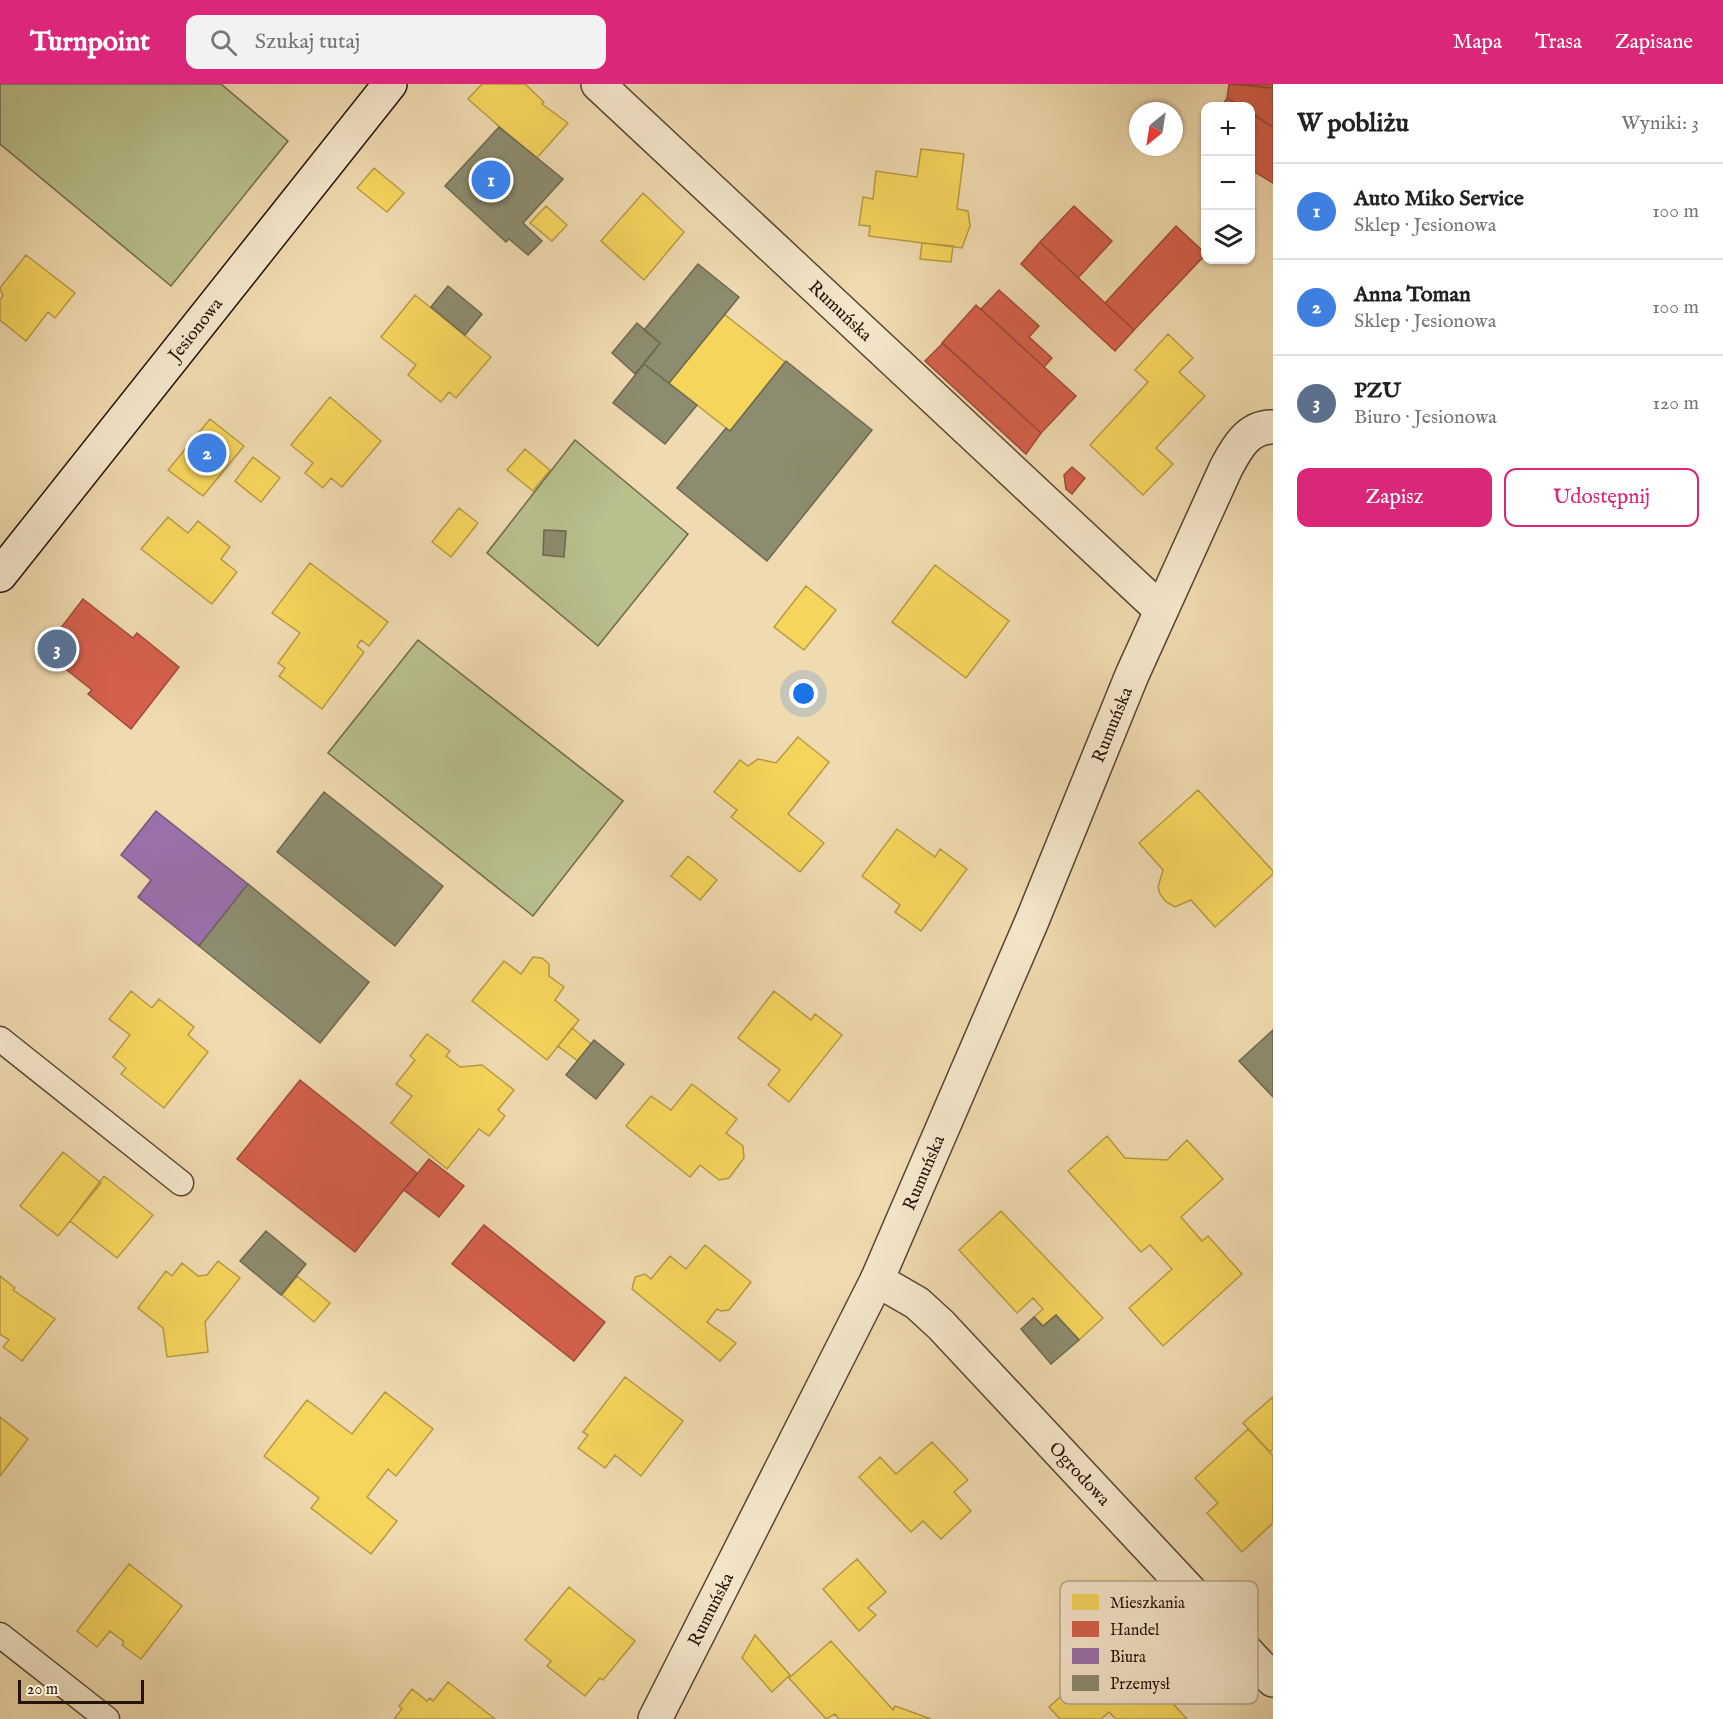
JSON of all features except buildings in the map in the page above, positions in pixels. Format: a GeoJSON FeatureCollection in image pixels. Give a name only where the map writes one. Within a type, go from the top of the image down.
{"type":"FeatureCollection","features":[{"type":"Feature","properties":{"kind":"street","name":"Jesionowa"},"geometry":{"type":"LineString","coordinates":[[0,574],[390,84]]}},
{"type":"Feature","properties":{"kind":"street","name":"Rumuńska"},"geometry":{"type":"LineString","coordinates":[[598,84],[1161,610]]}},
{"type":"Feature","properties":{"kind":"street","name":"Rumuńska"},"geometry":{"type":"LineString","coordinates":[[655,1719],[877,1280],[1032,921],[1132,675],[1235,451],[1253,432],[1272,427]]}},
{"type":"Feature","properties":{"kind":"street","name":"Ogrodowa"},"geometry":{"type":"LineString","coordinates":[[877,1280],[917,1303],[941,1325],[1180,1581]]}},
{"type":"Feature","properties":{"kind":"street","name":"Ogrodowa"},"geometry":{"type":"LineString","coordinates":[[1258,1664],[1273,1680]]}},
{"type":"Feature","properties":{"kind":"lane"},"geometry":{"type":"LineString","coordinates":[[0,1039],[181,1184]]}},
{"type":"Feature","properties":{"kind":"lane"},"geometry":{"type":"LineString","coordinates":[[0,1635],[107,1719]]}},
{"type":"Feature","properties":{"kind":"green space"},"geometry":{"type":"Polygon","coordinates":[[[0,84],[221,84],[288,141],[171,286],[0,144],[0,84]]]}},
{"type":"Feature","properties":{"kind":"green space"},"geometry":{"type":"Polygon","coordinates":[[[575,440],[688,534],[598,646],[487,553],[575,440]]]}},
{"type":"Feature","properties":{"kind":"green space"},"geometry":{"type":"Polygon","coordinates":[[[418,640],[623,801],[533,916],[328,753],[418,640]]]}},
{"type":"Feature","properties":{"kind":"place","name":"Auto Miko Service"},"geometry":{"type":"Point","coordinates":[491,180]}},
{"type":"Feature","properties":{"kind":"place","name":"Anna Toman"},"geometry":{"type":"Point","coordinates":[207,453]}},
{"type":"Feature","properties":{"kind":"place","name":"PZU"},"geometry":{"type":"Point","coordinates":[57,649]}}]}
